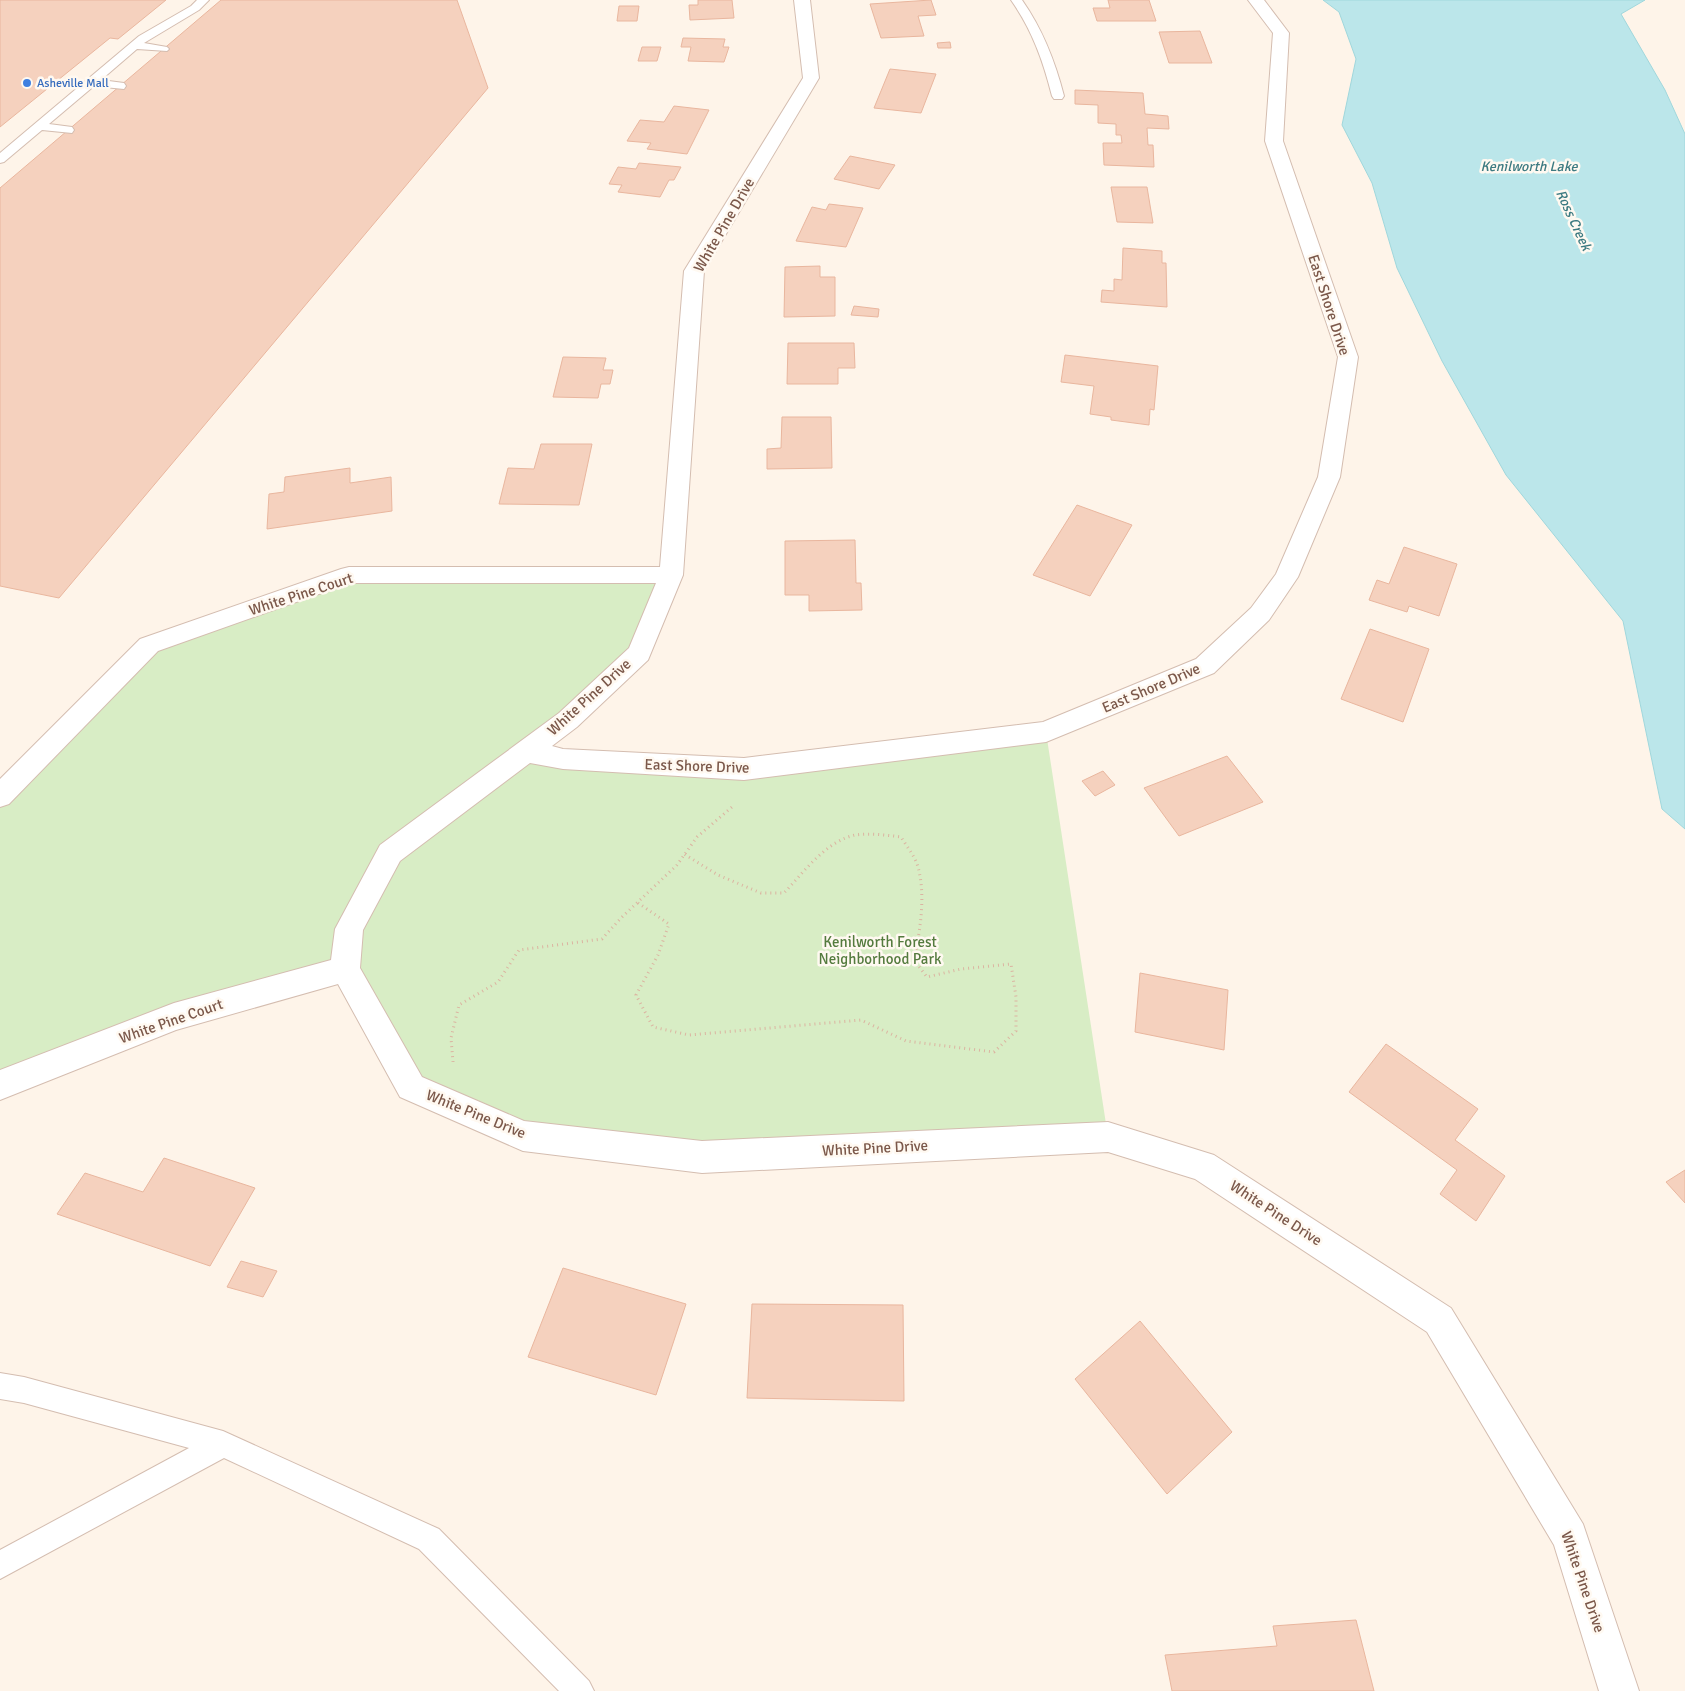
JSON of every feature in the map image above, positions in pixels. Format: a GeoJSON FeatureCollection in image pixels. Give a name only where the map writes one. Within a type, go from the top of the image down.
{"type":"FeatureCollection","features":[{"type":"Feature","properties":{"kind":"street","name":"White Pine Drive"},"geometry":{"type":"LineString","coordinates":[[802,0],[811,78],[694,271],[671,575],[639,653],[568,720],[390,852],[349,929],[345,969],[411,1087],[523,1136],[702,1157],[1108,1137],[1203,1166],[1439,1320],[1570,1537],[1619,1691]]}},
{"type":"Feature","properties":{"kind":"street","name":"East Shore Drive"},"geometry":{"type":"LineString","coordinates":[[525,751],[572,760],[744,769],[1046,732],[1205,666],[1260,614],[1286,577],[1329,477],[1348,356],[1274,141],[1282,33],[1256,0]]}},
{"type":"Feature","properties":{"kind":"street","name":"White Pine Court"},"geometry":{"type":"LineString","coordinates":[[0,796],[149,645],[349,575],[671,575]]}},
{"type":"Feature","properties":{"kind":"street","name":"White Pine Court"},"geometry":{"type":"LineString","coordinates":[[0,1085],[174,1017],[345,969]]}},
{"type":"Feature","properties":{"kind":"lane"},"geometry":{"type":"LineString","coordinates":[[0,159],[134,45],[204,0]]}},
{"type":"Feature","properties":{"kind":"lane"},"geometry":{"type":"LineString","coordinates":[[1016,0],[1040,35],[1058,96]]}},
{"type":"Feature","properties":{"kind":"lane"},"geometry":{"type":"LineString","coordinates":[[188,12],[204,14]]}},
{"type":"Feature","properties":{"kind":"lane"},"geometry":{"type":"LineString","coordinates":[[134,45],[163,49]]}},
{"type":"Feature","properties":{"kind":"lane"},"geometry":{"type":"LineString","coordinates":[[91,82],[120,86]]}},
{"type":"Feature","properties":{"kind":"lane"},"geometry":{"type":"LineString","coordinates":[[39,126],[68,130]]}},
{"type":"Feature","properties":{"kind":"lane"},"geometry":{"type":"LineString","coordinates":[[0,1386],[24,1390],[223,1444],[429,1539],[579,1691]]}},
{"type":"Feature","properties":{"kind":"lane"},"geometry":{"type":"LineString","coordinates":[[0,1565],[223,1444]]}},
{"type":"Feature","properties":{"kind":"path"},"geometry":{"type":"LineString","coordinates":[[452,1105],[453,1068],[450,1038],[459,1005],[498,982],[519,950],[602,939],[677,864],[696,837],[755,788],[773,766]]}},
{"type":"Feature","properties":{"kind":"path"},"geometry":{"type":"LineString","coordinates":[[638,903],[669,924],[658,955],[636,995],[653,1027],[689,1035],[861,1020],[906,1041],[994,1052],[1016,1031],[1016,997],[1011,964],[961,969],[927,977],[914,960],[918,940],[920,911],[918,867],[901,837],[872,834],[844,839],[819,859],[784,893],[761,893],[718,875],[684,854]]}},
{"type":"Feature","properties":{"kind":"green space","name":"Kenilworth Forest Neighborhood Park"},"geometry":{"type":"Polygon","coordinates":[[[349,575],[671,575],[639,653],[526,751],[744,769],[1046,732],[1108,1137],[702,1157],[523,1136],[411,1087],[345,969],[0,1085],[0,796],[149,645],[349,575]]]}},
{"type":"Feature","properties":{"kind":"water","name":"Kenilworth Lake"},"geometry":{"type":"Polygon","coordinates":[[[1323,0],[1645,0],[1621,14],[1665,90],[1685,134],[1685,829],[1662,809],[1623,621],[1506,475],[1442,361],[1397,268],[1372,183],[1342,125],[1356,59],[1339,12],[1323,0]]]}},
{"type":"Feature","properties":{"kind":"building","name":"Asheville Mall"},"geometry":{"type":"Polygon","coordinates":[[[0,0],[166,0],[118,39],[110,38],[0,127],[0,0]]]}},
{"type":"Feature","properties":{"kind":"building"},"geometry":{"type":"Polygon","coordinates":[[[221,0],[457,0],[488,88],[59,598],[0,586],[0,188],[221,0]]]}},
{"type":"Feature","properties":{"kind":"building"},"geometry":{"type":"Polygon","coordinates":[[[698,0],[732,0],[734,18],[690,20],[689,5],[698,5],[698,0]]]}},
{"type":"Feature","properties":{"kind":"building"},"geometry":{"type":"Polygon","coordinates":[[[931,0],[936,15],[918,16],[924,36],[881,38],[870,4],[931,0]]]}},
{"type":"Feature","properties":{"kind":"building"},"geometry":{"type":"Polygon","coordinates":[[[1108,0],[1149,0],[1156,21],[1097,21],[1093,8],[1110,8],[1108,0]]]}},
{"type":"Feature","properties":{"kind":"building"},"geometry":{"type":"Polygon","coordinates":[[[619,6],[639,6],[637,21],[617,21],[619,6]]]}},
{"type":"Feature","properties":{"kind":"building"},"geometry":{"type":"Polygon","coordinates":[[[1200,31],[1212,63],[1169,63],[1159,32],[1200,31]]]}},
{"type":"Feature","properties":{"kind":"building"},"geometry":{"type":"Polygon","coordinates":[[[683,38],[725,39],[723,47],[729,47],[724,62],[688,61],[691,47],[681,47],[683,38]]]}},
{"type":"Feature","properties":{"kind":"building"},"geometry":{"type":"Polygon","coordinates":[[[950,42],[951,48],[938,48],[937,43],[950,42]]]}},
{"type":"Feature","properties":{"kind":"building"},"geometry":{"type":"Polygon","coordinates":[[[642,47],[661,47],[657,61],[638,61],[642,47]]]}},
{"type":"Feature","properties":{"kind":"building"},"geometry":{"type":"Polygon","coordinates":[[[890,69],[936,74],[921,113],[874,108],[890,69]]]}},
{"type":"Feature","properties":{"kind":"building"},"geometry":{"type":"Polygon","coordinates":[[[1075,90],[1143,93],[1145,114],[1168,116],[1169,129],[1147,128],[1148,145],[1153,145],[1154,167],[1104,165],[1103,143],[1122,143],[1121,135],[1116,135],[1116,124],[1098,123],[1098,105],[1075,104],[1075,90]]]}},
{"type":"Feature","properties":{"kind":"building"},"geometry":{"type":"Polygon","coordinates":[[[674,106],[709,110],[687,154],[647,149],[651,143],[627,141],[640,120],[664,122],[674,106]]]}},
{"type":"Feature","properties":{"kind":"building"},"geometry":{"type":"Polygon","coordinates":[[[850,156],[895,165],[879,189],[834,179],[850,156]]]}},
{"type":"Feature","properties":{"kind":"building"},"geometry":{"type":"Polygon","coordinates":[[[639,163],[681,167],[674,180],[669,180],[660,197],[618,192],[622,185],[609,184],[618,167],[636,169],[639,163]]]}},
{"type":"Feature","properties":{"kind":"building"},"geometry":{"type":"Polygon","coordinates":[[[1111,187],[1147,187],[1153,223],[1117,222],[1111,187]]]}},
{"type":"Feature","properties":{"kind":"building"},"geometry":{"type":"Polygon","coordinates":[[[829,204],[863,208],[846,247],[796,241],[812,207],[826,210],[829,204]]]}},
{"type":"Feature","properties":{"kind":"building"},"geometry":{"type":"Polygon","coordinates":[[[1123,248],[1162,251],[1162,263],[1166,263],[1167,307],[1101,302],[1102,290],[1114,291],[1114,279],[1122,280],[1123,248]]]}},
{"type":"Feature","properties":{"kind":"building"},"geometry":{"type":"Polygon","coordinates":[[[820,266],[820,277],[835,277],[835,316],[784,317],[785,267],[820,266]]]}},
{"type":"Feature","properties":{"kind":"building"},"geometry":{"type":"Polygon","coordinates":[[[854,306],[879,309],[878,317],[851,315],[854,306]]]}},
{"type":"Feature","properties":{"kind":"building"},"geometry":{"type":"Polygon","coordinates":[[[788,343],[854,343],[855,368],[838,368],[838,384],[787,384],[788,343]]]}},
{"type":"Feature","properties":{"kind":"building"},"geometry":{"type":"Polygon","coordinates":[[[1065,355],[1158,366],[1154,410],[1150,409],[1149,425],[1111,420],[1111,417],[1090,414],[1094,386],[1061,382],[1065,355]]]}},
{"type":"Feature","properties":{"kind":"building"},"geometry":{"type":"Polygon","coordinates":[[[563,357],[606,358],[603,370],[613,370],[610,384],[601,384],[598,398],[553,397],[563,357]]]}},
{"type":"Feature","properties":{"kind":"building"},"geometry":{"type":"Polygon","coordinates":[[[782,417],[831,417],[832,468],[767,469],[767,449],[781,448],[782,417]]]}},
{"type":"Feature","properties":{"kind":"building"},"geometry":{"type":"Polygon","coordinates":[[[541,444],[592,444],[579,505],[499,504],[508,468],[534,469],[541,444]]]}},
{"type":"Feature","properties":{"kind":"building"},"geometry":{"type":"Polygon","coordinates":[[[350,468],[350,483],[391,477],[392,511],[267,529],[269,494],[284,492],[285,477],[350,468]]]}},
{"type":"Feature","properties":{"kind":"building"},"geometry":{"type":"Polygon","coordinates":[[[1077,505],[1132,525],[1090,596],[1033,575],[1077,505]]]}},
{"type":"Feature","properties":{"kind":"building"},"geometry":{"type":"Polygon","coordinates":[[[855,540],[856,583],[861,583],[862,610],[809,611],[809,595],[785,595],[785,541],[855,540]]]}},
{"type":"Feature","properties":{"kind":"building"},"geometry":{"type":"Polygon","coordinates":[[[1404,547],[1457,564],[1439,616],[1409,606],[1407,612],[1369,600],[1377,580],[1389,584],[1404,547]]]}},
{"type":"Feature","properties":{"kind":"building"},"geometry":{"type":"Polygon","coordinates":[[[1370,629],[1429,649],[1403,722],[1341,699],[1370,629]]]}},
{"type":"Feature","properties":{"kind":"building"},"geometry":{"type":"Polygon","coordinates":[[[1227,756],[1263,802],[1179,836],[1144,788],[1227,756]]]}},
{"type":"Feature","properties":{"kind":"building"},"geometry":{"type":"Polygon","coordinates":[[[1103,771],[1115,785],[1095,796],[1082,781],[1103,771]]]}},
{"type":"Feature","properties":{"kind":"building"},"geometry":{"type":"Polygon","coordinates":[[[1140,973],[1228,990],[1224,1050],[1135,1032],[1140,973]]]}},
{"type":"Feature","properties":{"kind":"building"},"geometry":{"type":"Polygon","coordinates":[[[1386,1044],[1478,1109],[1455,1140],[1505,1176],[1476,1221],[1440,1194],[1457,1170],[1349,1092],[1386,1044]]]}},
{"type":"Feature","properties":{"kind":"building"},"geometry":{"type":"Polygon","coordinates":[[[164,1158],[255,1188],[210,1266],[57,1214],[85,1173],[143,1192],[164,1158]]]}},
{"type":"Feature","properties":{"kind":"building"},"geometry":{"type":"Polygon","coordinates":[[[1685,1170],[1685,1203],[1666,1182],[1685,1170]]]}},
{"type":"Feature","properties":{"kind":"building"},"geometry":{"type":"Polygon","coordinates":[[[241,1261],[277,1271],[263,1297],[227,1287],[241,1261]]]}},
{"type":"Feature","properties":{"kind":"building"},"geometry":{"type":"Polygon","coordinates":[[[563,1268],[686,1304],[656,1395],[528,1357],[563,1268]]]}},
{"type":"Feature","properties":{"kind":"building"},"geometry":{"type":"Polygon","coordinates":[[[752,1304],[903,1305],[904,1401],[747,1398],[752,1304]]]}},
{"type":"Feature","properties":{"kind":"building"},"geometry":{"type":"Polygon","coordinates":[[[1140,1321],[1232,1432],[1167,1494],[1075,1379],[1140,1321]]]}},
{"type":"Feature","properties":{"kind":"building"},"geometry":{"type":"Polygon","coordinates":[[[1356,1620],[1374,1691],[1172,1691],[1165,1655],[1277,1646],[1273,1626],[1356,1620]]]}},
{"type":"Feature","properties":{"kind":"place","name":"Asheville Mall"},"geometry":{"type":"Point","coordinates":[27,83]}},
{"type":"Feature","properties":{"kind":"water label","name":"Ross Creek"},"geometry":{"type":"Point","coordinates":[1574,220]}}]}
